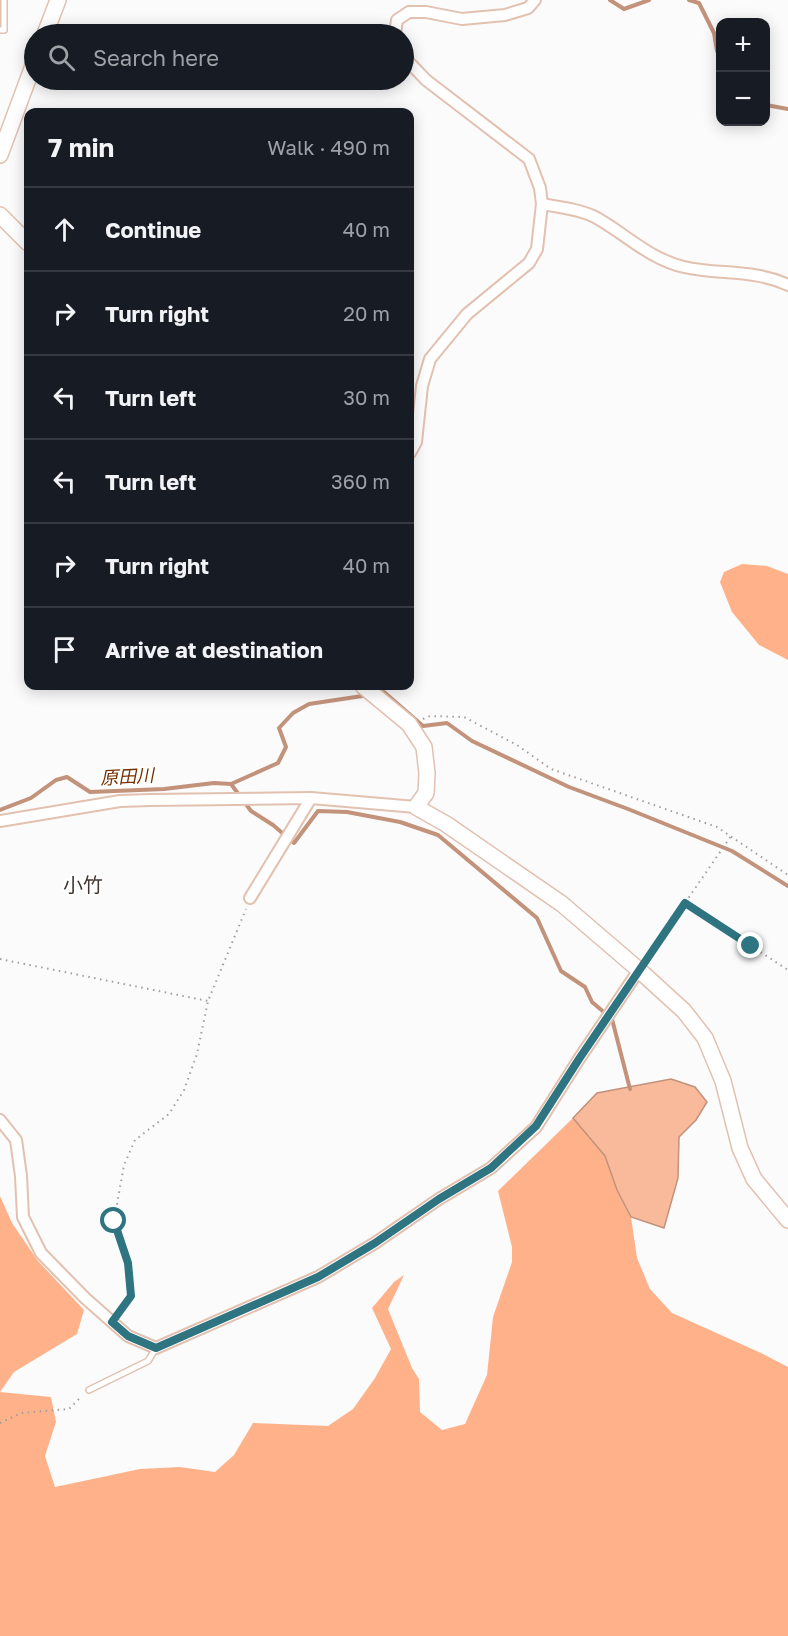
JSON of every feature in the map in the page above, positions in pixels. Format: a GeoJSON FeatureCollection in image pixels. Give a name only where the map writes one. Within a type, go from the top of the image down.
{"type":"FeatureCollection","features":[{"type":"Feature","properties":{"kind":"street"},"geometry":{"type":"LineString","coordinates":[[49,24],[58,0]]}},
{"type":"Feature","properties":{"kind":"street"},"geometry":{"type":"LineString","coordinates":[[397,24],[397,20],[409,12],[426,12],[462,19],[505,15],[528,8],[535,0]]}},
{"type":"Feature","properties":{"kind":"street"},"geometry":{"type":"LineString","coordinates":[[414,67],[426,80],[529,159],[540,188],[542,204],[537,249],[529,263],[467,314],[430,359],[422,386],[414,446]]}},
{"type":"Feature","properties":{"kind":"street"},"geometry":{"type":"LineString","coordinates":[[0,155],[24,90]]}},
{"type":"Feature","properties":{"kind":"street"},"geometry":{"type":"LineString","coordinates":[[542,204],[575,210],[595,217],[654,256],[683,267],[747,272],[788,285]]}},
{"type":"Feature","properties":{"kind":"street"},"geometry":{"type":"LineString","coordinates":[[0,215],[24,239]]}},
{"type":"Feature","properties":{"kind":"street"},"geometry":{"type":"LineString","coordinates":[[368,690],[409,724],[424,747],[428,773],[426,793],[416,807]]}},
{"type":"Feature","properties":{"kind":"street"},"geometry":{"type":"LineString","coordinates":[[250,898],[311,798]]}},
{"type":"Feature","properties":{"kind":"street"},"geometry":{"type":"LineString","coordinates":[[0,820],[120,801],[311,798],[416,807],[446,824],[562,904],[684,1011],[705,1038],[723,1081],[740,1148],[754,1179],[788,1220]]}},
{"type":"Feature","properties":{"kind":"street"},"geometry":{"type":"LineString","coordinates":[[0,1120],[16,1140],[23,1217],[41,1252],[85,1298],[128,1336],[156,1348],[318,1277],[491,1168],[536,1126],[639,970]]}},
{"type":"Feature","properties":{"kind":"lane"},"geometry":{"type":"LineString","coordinates":[[0,30],[4,30],[4,0]]}},
{"type":"Feature","properties":{"kind":"lane"},"geometry":{"type":"LineString","coordinates":[[88,1390],[148,1361],[156,1348]]}},
{"type":"Feature","properties":{"kind":"path"},"geometry":{"type":"LineString","coordinates":[[409,724],[430,716],[464,717],[517,745],[551,769],[717,827],[788,875]]}},
{"type":"Feature","properties":{"kind":"path"},"geometry":{"type":"LineString","coordinates":[[639,970],[730,836]]}},
{"type":"Feature","properties":{"kind":"path"},"geometry":{"type":"LineString","coordinates":[[112,1322],[131,1296],[128,1263],[114,1221],[124,1166],[135,1140],[169,1114],[184,1090],[197,1054],[208,1001],[250,898]]}},
{"type":"Feature","properties":{"kind":"path"},"geometry":{"type":"LineString","coordinates":[[685,903],[788,970]]}},
{"type":"Feature","properties":{"kind":"path"},"geometry":{"type":"LineString","coordinates":[[0,959],[208,1001]]}},
{"type":"Feature","properties":{"kind":"path"},"geometry":{"type":"LineString","coordinates":[[0,1423],[21,1413],[69,1409],[88,1390]]}},
{"type":"Feature","properties":{"kind":"shaded area"},"geometry":{"type":"Polygon","coordinates":[[[742,564],[767,566],[788,574],[788,660],[759,645],[732,612],[720,582],[724,572],[742,564]]]}},
{"type":"Feature","properties":{"kind":"shaded area"},"geometry":{"type":"Polygon","coordinates":[[[671,1079],[695,1087],[707,1102],[696,1120],[679,1137],[678,1178],[664,1228],[631,1217],[617,1190],[605,1156],[573,1118],[597,1093],[671,1079]]]}},
{"type":"Feature","properties":{"kind":"shaded area"},"geometry":{"type":"Polygon","coordinates":[[[573,1118],[605,1156],[617,1190],[631,1217],[637,1258],[650,1289],[672,1313],[788,1367],[788,1636],[0,1636],[0,1392],[51,1397],[56,1422],[45,1456],[55,1487],[140,1469],[180,1467],[215,1472],[234,1455],[253,1423],[328,1426],[353,1409],[375,1378],[391,1349],[372,1308],[394,1282],[404,1275],[388,1309],[412,1368],[419,1379],[420,1412],[442,1430],[465,1424],[487,1375],[493,1317],[512,1262],[512,1247],[498,1191],[573,1118]]]}},
{"type":"Feature","properties":{"kind":"shaded area"},"geometry":{"type":"Polygon","coordinates":[[[0,1196],[12,1223],[38,1261],[84,1310],[77,1334],[14,1372],[0,1392],[0,1196]]]}},
{"type":"Feature","properties":{"kind":"waterway"},"geometry":{"type":"LineString","coordinates":[[610,0],[624,9],[649,0]]}},
{"type":"Feature","properties":{"kind":"waterway"},"geometry":{"type":"LineString","coordinates":[[689,0],[699,3],[714,33],[716,45]]}},
{"type":"Feature","properties":{"kind":"waterway"},"geometry":{"type":"LineString","coordinates":[[770,106],[788,109]]}},
{"type":"Feature","properties":{"kind":"waterway"},"geometry":{"type":"LineString","coordinates":[[379,693],[384,692],[423,726],[447,723],[472,741],[569,787],[732,851],[788,886]]}},
{"type":"Feature","properties":{"kind":"waterway","name":"原田川"},"geometry":{"type":"LineString","coordinates":[[0,810],[31,798],[56,780],[67,777],[90,792],[164,789],[214,783],[231,784],[278,763],[286,747],[279,728],[293,713],[309,704],[369,695]]}},
{"type":"Feature","properties":{"kind":"waterway"},"geometry":{"type":"LineString","coordinates":[[231,784],[251,811],[273,825],[294,843],[318,811],[347,812],[400,822],[438,835],[537,918],[561,971],[585,987],[592,1002],[612,1019],[630,1089]]}},
{"type":"Feature","properties":{"kind":"district","name":"小竹"},"geometry":{"type":"Point","coordinates":[83,884]}},
{"type":"Feature","properties":{"kind":"route"},"geometry":{"type":"LineString","coordinates":[[114,1221],[128,1263],[131,1296],[112,1322],[128,1336],[156,1348],[318,1277],[491,1168],[536,1126],[685,903],[751,946]]}}]}
